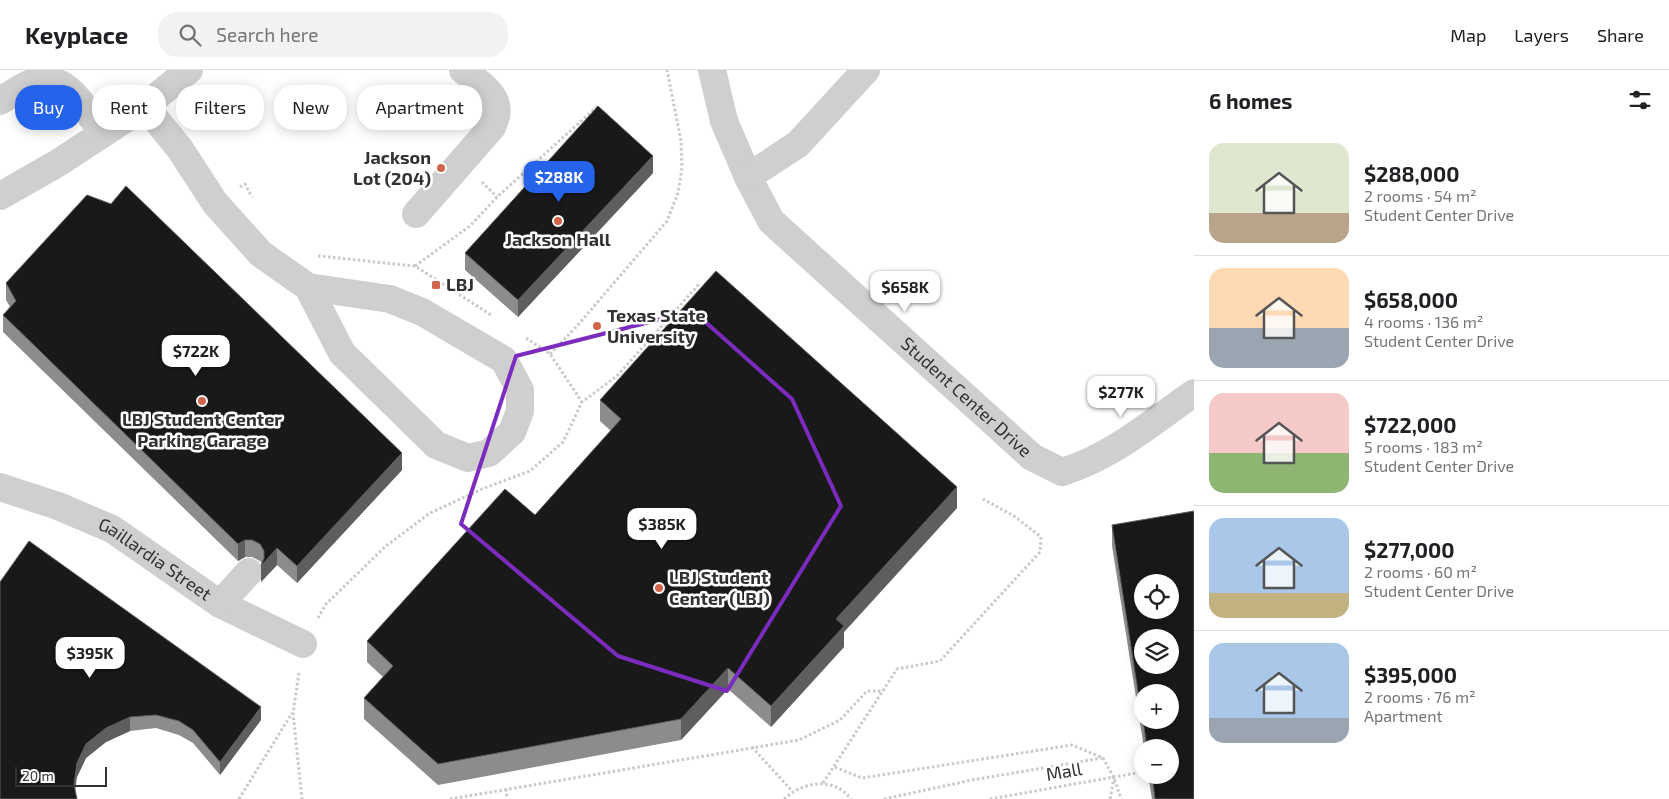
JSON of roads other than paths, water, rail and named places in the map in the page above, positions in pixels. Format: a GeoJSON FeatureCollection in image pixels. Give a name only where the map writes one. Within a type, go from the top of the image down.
{"type":"FeatureCollection","features":[{"type":"Feature","properties":{"kind":"street"},"geometry":{"type":"LineString","coordinates":[[166,89],[189,70]]}},
{"type":"Feature","properties":{"kind":"street"},"geometry":{"type":"LineString","coordinates":[[416,214],[492,127],[498,116],[497,102],[489,91],[462,70]]}},
{"type":"Feature","properties":{"kind":"street","name":"Student Center Drive"},"geometry":{"type":"LineString","coordinates":[[712,70],[724,121],[748,177],[771,221],[1032,457],[1062,472],[1080,466],[1118,447],[1194,393]]}},
{"type":"Feature","properties":{"kind":"street"},"geometry":{"type":"LineString","coordinates":[[748,177],[798,144],[866,70]]}},
{"type":"Feature","properties":{"kind":"street"},"geometry":{"type":"LineString","coordinates":[[0,101],[30,76],[54,80],[69,88],[103,132]]}},
{"type":"Feature","properties":{"kind":"street"},"geometry":{"type":"LineString","coordinates":[[0,196],[58,163],[106,130]]}},
{"type":"Feature","properties":{"kind":"street"},"geometry":{"type":"LineString","coordinates":[[165,130],[180,149],[215,202],[261,254],[308,286],[390,299],[422,312],[504,360],[520,390],[520,411],[512,432],[489,453],[468,458],[436,445],[342,353],[308,286]]}},
{"type":"Feature","properties":{"kind":"street","name":"Gaillardia Street"},"geometry":{"type":"LineString","coordinates":[[0,486],[58,506],[112,530],[220,604],[303,644]]}},
{"type":"Feature","properties":{"kind":"street"},"geometry":{"type":"LineString","coordinates":[[220,604],[249,572]]}},
{"type":"Feature","properties":{"kind":"place","name":"Jackson Lot (204)"},"geometry":{"type":"Point","coordinates":[441,168]}},
{"type":"Feature","properties":{"kind":"place","name":"Jackson Hall"},"geometry":{"type":"Point","coordinates":[558,221]}},
{"type":"Feature","properties":{"kind":"place","name":"LBJ"},"geometry":{"type":"Point","coordinates":[436,285]}},
{"type":"Feature","properties":{"kind":"place","name":"Texas State University"},"geometry":{"type":"Point","coordinates":[597,326]}},
{"type":"Feature","properties":{"kind":"place","name":"LBJ Student Center Parking Garage"},"geometry":{"type":"Point","coordinates":[202,401]}},
{"type":"Feature","properties":{"kind":"place","name":"LBJ Student Center (LBJ)"},"geometry":{"type":"Point","coordinates":[659,588]}}]}
